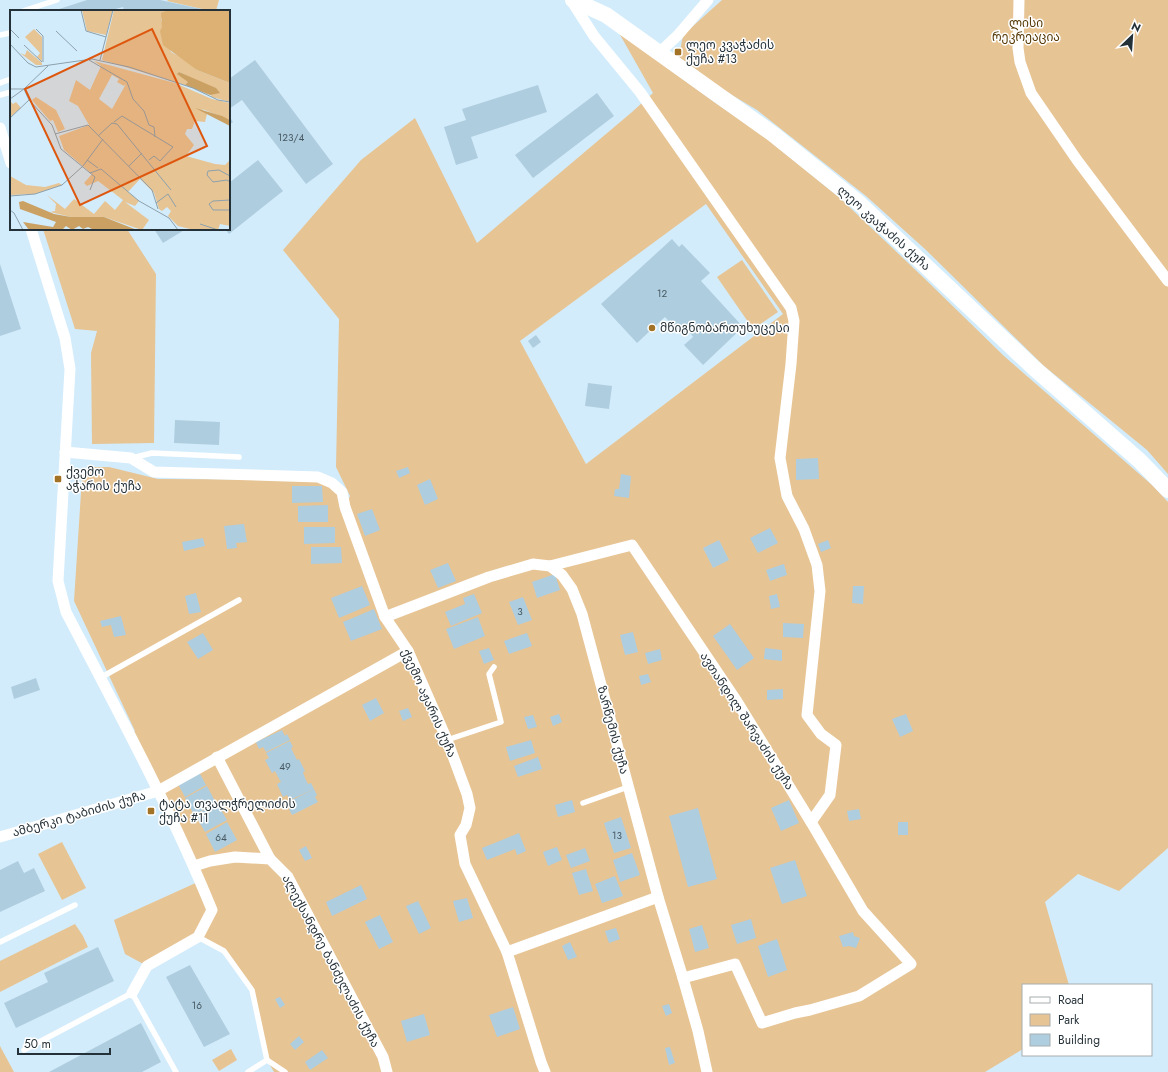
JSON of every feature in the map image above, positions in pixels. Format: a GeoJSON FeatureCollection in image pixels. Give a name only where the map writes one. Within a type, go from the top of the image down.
{"type":"FeatureCollection","features":[{"type":"Feature","properties":{"kind":"main road","name":"ლეო კვაჭაძის ქუჩა"},"geometry":{"type":"LineString","coordinates":[[572,0],[602,10],[659,53],[773,134],[859,203],[1034,368],[1140,461],[1168,490]]}},
{"type":"Feature","properties":{"kind":"street"},"geometry":{"type":"LineString","coordinates":[[572,0],[594,36],[640,92],[791,308],[794,321],[791,364],[780,458],[787,496],[804,529],[817,565],[820,591],[807,715],[821,734],[836,745],[830,796],[811,822]]}},
{"type":"Feature","properties":{"kind":"street"},"geometry":{"type":"LineString","coordinates":[[659,53],[678,35],[708,0]]}},
{"type":"Feature","properties":{"kind":"street"},"geometry":{"type":"LineString","coordinates":[[1019,0],[1018,48],[1020,62],[1030,94],[1077,160],[1168,281]]}},
{"type":"Feature","properties":{"kind":"street"},"geometry":{"type":"LineString","coordinates":[[0,128],[10,161]]}},
{"type":"Feature","properties":{"kind":"street"},"geometry":{"type":"LineString","coordinates":[[31,230],[65,338],[70,369],[58,581],[66,612],[158,791],[194,866],[212,910],[198,937],[147,966],[132,992]]}},
{"type":"Feature","properties":{"kind":"street","name":"ქვემო აჟარის ქუჩა"},"geometry":{"type":"LineString","coordinates":[[65,452],[131,458],[154,472],[318,477],[332,483],[342,492],[345,507],[385,617],[408,651],[447,740],[467,794],[470,808],[466,825],[460,835],[465,864],[507,952],[545,1072]]}},
{"type":"Feature","properties":{"kind":"street","name":"ავთანდილ შარვაძის ქუჩა"},"geometry":{"type":"LineString","coordinates":[[550,566],[632,545],[736,700],[811,822],[863,911],[911,964],[858,996],[762,1023],[735,964],[683,978]]}},
{"type":"Feature","properties":{"kind":"street"},"geometry":{"type":"LineString","coordinates":[[385,617],[490,577],[533,564],[550,566]]}},
{"type":"Feature","properties":{"kind":"street","name":"ზარწემის ქუჩა"},"geometry":{"type":"LineString","coordinates":[[550,566],[562,575],[572,589],[582,614],[658,897],[698,1031],[707,1072]]}},
{"type":"Feature","properties":{"kind":"street","name":"ამბერკი ტაბიძის ქუჩა"},"geometry":{"type":"LineString","coordinates":[[0,837],[158,791],[408,651]]}},
{"type":"Feature","properties":{"kind":"street","name":"ალექსანდრე ბანძელაძის ქუჩა"},"geometry":{"type":"LineString","coordinates":[[217,757],[270,860],[288,877],[383,1057],[387,1072]]}},
{"type":"Feature","properties":{"kind":"street"},"geometry":{"type":"LineString","coordinates":[[194,866],[210,861],[235,857],[270,860]]}},
{"type":"Feature","properties":{"kind":"street"},"geometry":{"type":"LineString","coordinates":[[507,952],[658,897]]}},
{"type":"Feature","properties":{"kind":"lane"},"geometry":{"type":"LineString","coordinates":[[26,10],[57,0]]}},
{"type":"Feature","properties":{"kind":"lane"},"geometry":{"type":"LineString","coordinates":[[0,35],[10,31]]}},
{"type":"Feature","properties":{"kind":"lane"},"geometry":{"type":"LineString","coordinates":[[0,83],[10,79]]}},
{"type":"Feature","properties":{"kind":"lane"},"geometry":{"type":"LineString","coordinates":[[0,95],[10,92]]}},
{"type":"Feature","properties":{"kind":"lane"},"geometry":{"type":"LineString","coordinates":[[131,458],[152,453],[239,456]]}},
{"type":"Feature","properties":{"kind":"lane"},"geometry":{"type":"LineString","coordinates":[[100,678],[239,600]]}},
{"type":"Feature","properties":{"kind":"lane"},"geometry":{"type":"LineString","coordinates":[[447,740],[502,722],[489,674],[494,667]]}},
{"type":"Feature","properties":{"kind":"lane"},"geometry":{"type":"LineString","coordinates":[[583,803],[628,787]]}},
{"type":"Feature","properties":{"kind":"lane"},"geometry":{"type":"LineString","coordinates":[[0,942],[75,906]]}},
{"type":"Feature","properties":{"kind":"lane"},"geometry":{"type":"LineString","coordinates":[[198,937],[224,951],[252,990],[267,1060],[285,1072]]}},
{"type":"Feature","properties":{"kind":"lane"},"geometry":{"type":"LineString","coordinates":[[24,1050],[132,992],[176,1072]]}},
{"type":"Feature","properties":{"kind":"lane"},"geometry":{"type":"LineString","coordinates":[[248,1072],[267,1060]]}},
{"type":"Feature","properties":{"kind":"green space"},"geometry":{"type":"Polygon","coordinates":[[[219,0],[216,10],[207,10],[167,1],[219,0]]]}},
{"type":"Feature","properties":{"kind":"green space","name":"ლისი რეკრეაცია"},"geometry":{"type":"Polygon","coordinates":[[[722,0],[1168,0],[1168,474],[1147,450],[1044,366],[926,250],[866,196],[757,110],[722,89],[679,57],[683,35],[722,0]]]}},
{"type":"Feature","properties":{"kind":"green space"},"geometry":{"type":"Polygon","coordinates":[[[619,33],[762,135],[841,199],[1004,356],[1152,485],[1168,502],[1168,848],[1119,891],[1078,874],[1045,902],[1069,984],[1022,984],[1022,1050],[985,1072],[274,1072],[267,1060],[252,990],[224,951],[198,937],[147,966],[125,954],[114,920],[200,881],[129,734],[135,731],[74,601],[82,477],[90,467],[109,467],[158,479],[319,480],[337,492],[345,506],[350,496],[336,467],[339,319],[283,250],[361,160],[415,118],[477,243],[653,93],[619,33]],[[706,204],[520,341],[586,464],[783,314],[706,204]]]}},
{"type":"Feature","properties":{"kind":"green space"},"geometry":{"type":"Polygon","coordinates":[[[43,230],[128,230],[156,274],[154,443],[92,444],[91,353],[97,331],[75,329],[43,230]]]}},
{"type":"Feature","properties":{"kind":"green space"},"geometry":{"type":"Polygon","coordinates":[[[742,260],[778,312],[753,329],[717,277],[742,260]]]}},
{"type":"Feature","properties":{"kind":"green space"},"geometry":{"type":"Polygon","coordinates":[[[62,842],[86,888],[62,900],[38,854],[62,842]]]}},
{"type":"Feature","properties":{"kind":"green space"},"geometry":{"type":"Polygon","coordinates":[[[75,924],[88,947],[0,992],[0,961],[75,924]]]}},
{"type":"Feature","properties":{"kind":"green space"},"geometry":{"type":"Polygon","coordinates":[[[0,1046],[14,1072],[0,1072],[0,1046]]]}},
{"type":"Feature","properties":{"kind":"green space"},"geometry":{"type":"Polygon","coordinates":[[[231,1049],[237,1060],[219,1071],[212,1060],[231,1049]]]}},
{"type":"Feature","properties":{"kind":"building"},"geometry":{"type":"Polygon","coordinates":[[[87,0],[160,0],[206,10],[124,10],[123,7],[112,10],[56,10],[87,0]]]}},
{"type":"Feature","properties":{"kind":"building"},"geometry":{"type":"Polygon","coordinates":[[[255,60],[333,164],[306,184],[242,100],[230,108],[230,78],[255,60]]]}},
{"type":"Feature","properties":{"kind":"building"},"geometry":{"type":"Polygon","coordinates":[[[538,85],[547,112],[471,137],[478,158],[456,165],[444,127],[466,120],[462,109],[538,85]]]}},
{"type":"Feature","properties":{"kind":"building"},"geometry":{"type":"Polygon","coordinates":[[[597,93],[614,116],[533,178],[515,155],[597,93]]]}},
{"type":"Feature","properties":{"kind":"building"},"geometry":{"type":"Polygon","coordinates":[[[230,118],[233,122],[230,124],[230,118]]]}},
{"type":"Feature","properties":{"kind":"building"},"geometry":{"type":"Polygon","coordinates":[[[258,160],[283,191],[229,234],[226,230],[230,230],[230,182],[258,160]]]}},
{"type":"Feature","properties":{"kind":"building"},"geometry":{"type":"Polygon","coordinates":[[[155,230],[184,230],[163,243],[155,230]]]}},
{"type":"Feature","properties":{"kind":"building"},"geometry":{"type":"Polygon","coordinates":[[[672,239],[679,247],[682,244],[710,273],[701,281],[743,327],[703,365],[684,345],[693,337],[689,331],[683,336],[665,317],[637,343],[601,304],[672,239]]]}},
{"type":"Feature","properties":{"kind":"building"},"geometry":{"type":"Polygon","coordinates":[[[0,264],[21,329],[0,336],[0,264]]]}},
{"type":"Feature","properties":{"kind":"building"},"geometry":{"type":"Polygon","coordinates":[[[536,335],[541,342],[533,348],[528,341],[536,335]]]}},
{"type":"Feature","properties":{"kind":"building"},"geometry":{"type":"Polygon","coordinates":[[[588,383],[612,386],[609,409],[585,406],[588,383]]]}},
{"type":"Feature","properties":{"kind":"building"},"geometry":{"type":"Polygon","coordinates":[[[175,420],[220,422],[219,445],[174,443],[175,420]]]}},
{"type":"Feature","properties":{"kind":"building"},"geometry":{"type":"Polygon","coordinates":[[[818,458],[819,479],[796,480],[796,459],[818,458]]]}},
{"type":"Feature","properties":{"kind":"building"},"geometry":{"type":"Polygon","coordinates":[[[408,467],[410,473],[399,478],[396,471],[408,467]]]}},
{"type":"Feature","properties":{"kind":"building"},"geometry":{"type":"Polygon","coordinates":[[[621,474],[631,476],[629,498],[614,496],[615,489],[619,489],[621,474]]]}},
{"type":"Feature","properties":{"kind":"building"},"geometry":{"type":"Polygon","coordinates":[[[430,479],[438,499],[425,505],[417,485],[430,479]]]}},
{"type":"Feature","properties":{"kind":"building"},"geometry":{"type":"Polygon","coordinates":[[[292,486],[322,486],[323,502],[292,503],[292,486]]]}},
{"type":"Feature","properties":{"kind":"building"},"geometry":{"type":"Polygon","coordinates":[[[328,505],[328,522],[298,522],[298,506],[328,505]]]}},
{"type":"Feature","properties":{"kind":"building"},"geometry":{"type":"Polygon","coordinates":[[[372,509],[380,530],[365,536],[357,514],[372,509]]]}},
{"type":"Feature","properties":{"kind":"building"},"geometry":{"type":"Polygon","coordinates":[[[244,524],[247,542],[236,543],[237,548],[227,549],[224,526],[244,524]]]}},
{"type":"Feature","properties":{"kind":"building"},"geometry":{"type":"Polygon","coordinates":[[[304,527],[335,527],[335,543],[304,544],[304,527]]]}},
{"type":"Feature","properties":{"kind":"building"},"geometry":{"type":"Polygon","coordinates":[[[770,528],[778,543],[758,553],[750,538],[770,528]]]}},
{"type":"Feature","properties":{"kind":"building"},"geometry":{"type":"Polygon","coordinates":[[[203,538],[205,546],[184,551],[182,542],[203,538]]]}},
{"type":"Feature","properties":{"kind":"building"},"geometry":{"type":"Polygon","coordinates":[[[719,540],[729,560],[713,568],[703,548],[719,540]]]}},
{"type":"Feature","properties":{"kind":"building"},"geometry":{"type":"Polygon","coordinates":[[[828,540],[831,548],[821,552],[818,544],[828,540]]]}},
{"type":"Feature","properties":{"kind":"building"},"geometry":{"type":"Polygon","coordinates":[[[311,547],[341,547],[342,563],[311,564],[311,547]]]}},
{"type":"Feature","properties":{"kind":"building"},"geometry":{"type":"Polygon","coordinates":[[[448,563],[456,581],[438,588],[430,570],[448,563]]]}},
{"type":"Feature","properties":{"kind":"building"},"geometry":{"type":"Polygon","coordinates":[[[784,564],[787,575],[770,581],[766,570],[784,564]]]}},
{"type":"Feature","properties":{"kind":"building"},"geometry":{"type":"Polygon","coordinates":[[[555,574],[560,590],[537,598],[532,582],[555,574]]]}},
{"type":"Feature","properties":{"kind":"building"},"geometry":{"type":"Polygon","coordinates":[[[362,586],[370,605],[339,618],[331,598],[362,586]]]}},
{"type":"Feature","properties":{"kind":"building"},"geometry":{"type":"Polygon","coordinates":[[[853,586],[864,586],[863,604],[852,603],[853,586]]]}},
{"type":"Feature","properties":{"kind":"building"},"geometry":{"type":"Polygon","coordinates":[[[196,593],[201,612],[189,614],[185,596],[196,593]]]}},
{"type":"Feature","properties":{"kind":"building"},"geometry":{"type":"Polygon","coordinates":[[[474,594],[482,613],[451,626],[445,612],[465,604],[463,598],[474,594]]]}},
{"type":"Feature","properties":{"kind":"building"},"geometry":{"type":"Polygon","coordinates":[[[777,594],[780,607],[771,609],[769,596],[777,594]]]}},
{"type":"Feature","properties":{"kind":"building"},"geometry":{"type":"Polygon","coordinates":[[[523,597],[532,620],[518,625],[509,602],[523,597]]]}},
{"type":"Feature","properties":{"kind":"building"},"geometry":{"type":"Polygon","coordinates":[[[374,609],[382,629],[351,641],[343,622],[374,609]]]}},
{"type":"Feature","properties":{"kind":"building"},"geometry":{"type":"Polygon","coordinates":[[[121,616],[126,635],[114,637],[111,625],[102,627],[100,621],[121,616]]]}},
{"type":"Feature","properties":{"kind":"building"},"geometry":{"type":"Polygon","coordinates":[[[478,617],[485,636],[454,649],[446,629],[478,617]]]}},
{"type":"Feature","properties":{"kind":"building"},"geometry":{"type":"Polygon","coordinates":[[[783,623],[804,624],[803,638],[783,637],[783,623]]]}},
{"type":"Feature","properties":{"kind":"building"},"geometry":{"type":"Polygon","coordinates":[[[730,624],[754,658],[737,670],[713,636],[730,624]]]}},
{"type":"Feature","properties":{"kind":"building"},"geometry":{"type":"Polygon","coordinates":[[[633,632],[638,652],[625,655],[620,635],[633,632]]]}},
{"type":"Feature","properties":{"kind":"building"},"geometry":{"type":"Polygon","coordinates":[[[203,633],[213,650],[198,659],[187,642],[203,633]]]}},
{"type":"Feature","properties":{"kind":"building"},"geometry":{"type":"Polygon","coordinates":[[[527,633],[532,646],[509,654],[504,641],[527,633]]]}},
{"type":"Feature","properties":{"kind":"building"},"geometry":{"type":"Polygon","coordinates":[[[489,648],[494,660],[484,664],[479,651],[489,648]]]}},
{"type":"Feature","properties":{"kind":"building"},"geometry":{"type":"Polygon","coordinates":[[[765,648],[782,650],[782,661],[764,659],[765,648]]]}},
{"type":"Feature","properties":{"kind":"building"},"geometry":{"type":"Polygon","coordinates":[[[660,649],[662,660],[648,664],[645,653],[660,649]]]}},
{"type":"Feature","properties":{"kind":"building"},"geometry":{"type":"Polygon","coordinates":[[[648,674],[651,682],[641,685],[639,676],[648,674]]]}},
{"type":"Feature","properties":{"kind":"building"},"geometry":{"type":"Polygon","coordinates":[[[36,678],[40,690],[14,699],[11,687],[36,678]]]}},
{"type":"Feature","properties":{"kind":"building"},"geometry":{"type":"Polygon","coordinates":[[[783,689],[783,699],[767,700],[767,690],[783,689]]]}},
{"type":"Feature","properties":{"kind":"building"},"geometry":{"type":"Polygon","coordinates":[[[376,698],[384,713],[370,721],[362,705],[376,698]]]}},
{"type":"Feature","properties":{"kind":"building"},"geometry":{"type":"Polygon","coordinates":[[[408,708],[412,717],[403,721],[399,711],[408,708]]]}},
{"type":"Feature","properties":{"kind":"building"},"geometry":{"type":"Polygon","coordinates":[[[559,714],[562,722],[553,726],[550,717],[559,714]]]}},
{"type":"Feature","properties":{"kind":"building"},"geometry":{"type":"Polygon","coordinates":[[[906,714],[913,731],[900,737],[892,719],[906,714]]]}},
{"type":"Feature","properties":{"kind":"building"},"geometry":{"type":"Polygon","coordinates":[[[533,715],[537,727],[528,729],[524,717],[533,715]]]}},
{"type":"Feature","properties":{"kind":"building"},"geometry":{"type":"Polygon","coordinates":[[[282,730],[285,736],[287,734],[290,740],[266,752],[263,747],[259,749],[256,742],[282,730]]]}},
{"type":"Feature","properties":{"kind":"building"},"geometry":{"type":"Polygon","coordinates":[[[531,740],[535,753],[510,761],[506,747],[531,740]]]}},
{"type":"Feature","properties":{"kind":"building"},"geometry":{"type":"Polygon","coordinates":[[[290,741],[293,747],[291,748],[297,760],[299,759],[305,771],[303,772],[308,784],[311,783],[314,789],[290,800],[287,795],[283,797],[277,784],[281,782],[275,771],[272,773],[265,760],[269,758],[266,753],[290,741]]]}},
{"type":"Feature","properties":{"kind":"building"},"geometry":{"type":"Polygon","coordinates":[[[538,757],[542,769],[518,777],[514,766],[538,757]]]}},
{"type":"Feature","properties":{"kind":"building"},"geometry":{"type":"Polygon","coordinates":[[[199,772],[206,785],[185,797],[178,784],[199,772]]]}},
{"type":"Feature","properties":{"kind":"building"},"geometry":{"type":"Polygon","coordinates":[[[207,786],[216,803],[194,815],[185,798],[207,786]]]}},
{"type":"Feature","properties":{"kind":"building"},"geometry":{"type":"Polygon","coordinates":[[[314,789],[317,795],[315,797],[318,802],[292,815],[289,809],[293,807],[290,801],[314,789]]]}},
{"type":"Feature","properties":{"kind":"building"},"geometry":{"type":"Polygon","coordinates":[[[572,800],[575,812],[558,817],[555,805],[572,800]]]}},
{"type":"Feature","properties":{"kind":"building"},"geometry":{"type":"Polygon","coordinates":[[[789,800],[799,823],[781,831],[771,808],[789,800]]]}},
{"type":"Feature","properties":{"kind":"building"},"geometry":{"type":"Polygon","coordinates":[[[217,803],[227,820],[205,832],[195,815],[217,803]]]}},
{"type":"Feature","properties":{"kind":"building"},"geometry":{"type":"Polygon","coordinates":[[[698,808],[717,879],[688,887],[669,816],[698,808]]]}},
{"type":"Feature","properties":{"kind":"building"},"geometry":{"type":"Polygon","coordinates":[[[859,809],[861,819],[849,821],[847,811],[859,809]]]}},
{"type":"Feature","properties":{"kind":"building"},"geometry":{"type":"Polygon","coordinates":[[[621,817],[631,848],[614,853],[604,823],[621,817]]]}},
{"type":"Feature","properties":{"kind":"building"},"geometry":{"type":"Polygon","coordinates":[[[227,822],[237,840],[215,852],[206,834],[227,822]]]}},
{"type":"Feature","properties":{"kind":"building"},"geometry":{"type":"Polygon","coordinates":[[[898,822],[908,822],[908,835],[898,835],[898,822]]]}},
{"type":"Feature","properties":{"kind":"building"},"geometry":{"type":"Polygon","coordinates":[[[519,833],[526,851],[517,855],[515,849],[487,860],[482,848],[519,833]]]}},
{"type":"Feature","properties":{"kind":"building"},"geometry":{"type":"Polygon","coordinates":[[[306,846],[312,858],[305,861],[299,850],[306,846]]]}},
{"type":"Feature","properties":{"kind":"building"},"geometry":{"type":"Polygon","coordinates":[[[557,847],[562,860],[548,866],[543,852],[557,847]]]}},
{"type":"Feature","properties":{"kind":"building"},"geometry":{"type":"Polygon","coordinates":[[[585,848],[590,861],[571,868],[566,855],[585,848]]]}},
{"type":"Feature","properties":{"kind":"building"},"geometry":{"type":"Polygon","coordinates":[[[632,853],[640,875],[620,882],[613,860],[632,853]]]}},
{"type":"Feature","properties":{"kind":"building"},"geometry":{"type":"Polygon","coordinates":[[[795,860],[807,896],[782,904],[770,868],[795,860]]]}},
{"type":"Feature","properties":{"kind":"building"},"geometry":{"type":"Polygon","coordinates":[[[18,861],[24,873],[34,868],[45,891],[0,912],[0,870],[18,861]]]}},
{"type":"Feature","properties":{"kind":"building"},"geometry":{"type":"Polygon","coordinates":[[[586,869],[593,891],[579,895],[572,873],[586,869]]]}},
{"type":"Feature","properties":{"kind":"building"},"geometry":{"type":"Polygon","coordinates":[[[615,876],[623,896],[602,903],[595,884],[615,876]]]}},
{"type":"Feature","properties":{"kind":"building"},"geometry":{"type":"Polygon","coordinates":[[[361,885],[367,899],[332,916],[326,902],[361,885]]]}},
{"type":"Feature","properties":{"kind":"building"},"geometry":{"type":"Polygon","coordinates":[[[467,898],[473,918],[459,922],[453,901],[467,898]]]}},
{"type":"Feature","properties":{"kind":"building"},"geometry":{"type":"Polygon","coordinates":[[[418,901],[431,928],[419,934],[406,906],[418,901]]]}},
{"type":"Feature","properties":{"kind":"building"},"geometry":{"type":"Polygon","coordinates":[[[380,915],[393,942],[379,949],[365,922],[380,915]]]}},
{"type":"Feature","properties":{"kind":"building"},"geometry":{"type":"Polygon","coordinates":[[[751,919],[756,938],[737,944],[731,925],[751,919]]]}},
{"type":"Feature","properties":{"kind":"building"},"geometry":{"type":"Polygon","coordinates":[[[702,925],[709,948],[695,952],[689,929],[702,925]]]}},
{"type":"Feature","properties":{"kind":"building"},"geometry":{"type":"Polygon","coordinates":[[[616,928],[620,939],[609,943],[605,931],[616,928]]]}},
{"type":"Feature","properties":{"kind":"building"},"geometry":{"type":"Polygon","coordinates":[[[853,932],[854,936],[860,938],[856,948],[849,946],[843,947],[839,936],[853,932]]]}},
{"type":"Feature","properties":{"kind":"building"},"geometry":{"type":"Polygon","coordinates":[[[777,939],[787,970],[768,977],[758,946],[777,939]]]}},
{"type":"Feature","properties":{"kind":"building"},"geometry":{"type":"Polygon","coordinates":[[[570,942],[577,957],[568,960],[562,946],[570,942]]]}},
{"type":"Feature","properties":{"kind":"building"},"geometry":{"type":"Polygon","coordinates":[[[98,947],[114,981],[16,1028],[4,1003],[48,982],[44,973],[98,947]]]}},
{"type":"Feature","properties":{"kind":"building"},"geometry":{"type":"Polygon","coordinates":[[[190,965],[230,1034],[204,1047],[166,977],[190,965]]]}},
{"type":"Feature","properties":{"kind":"building"},"geometry":{"type":"Polygon","coordinates":[[[280,997],[285,1005],[280,1008],[275,999],[280,997]]]}},
{"type":"Feature","properties":{"kind":"building"},"geometry":{"type":"Polygon","coordinates":[[[669,1004],[672,1013],[666,1016],[662,1006],[669,1004]]]}},
{"type":"Feature","properties":{"kind":"building"},"geometry":{"type":"Polygon","coordinates":[[[513,1007],[520,1029],[497,1037],[489,1015],[513,1007]]]}},
{"type":"Feature","properties":{"kind":"building"},"geometry":{"type":"Polygon","coordinates":[[[424,1014],[430,1035],[407,1042],[401,1021],[424,1014]]]}},
{"type":"Feature","properties":{"kind":"building"},"geometry":{"type":"Polygon","coordinates":[[[141,1023],[161,1062],[142,1072],[49,1072],[141,1023]]]}},
{"type":"Feature","properties":{"kind":"building"},"geometry":{"type":"Polygon","coordinates":[[[299,1036],[304,1042],[295,1050],[290,1044],[299,1036]]]}},
{"type":"Feature","properties":{"kind":"building"},"geometry":{"type":"Polygon","coordinates":[[[670,1047],[675,1063],[669,1065],[665,1048],[670,1047]]]}},
{"type":"Feature","properties":{"kind":"building"},"geometry":{"type":"Polygon","coordinates":[[[322,1050],[328,1058],[310,1070],[305,1062],[322,1050]]]}},
{"type":"Feature","properties":{"kind":"place","name":"ლეო კვაჭაძის ქუჩა #13"},"geometry":{"type":"Point","coordinates":[678,52]}},
{"type":"Feature","properties":{"kind":"place","name":"მწიგნობართუხუცესი"},"geometry":{"type":"Point","coordinates":[652,328]}},
{"type":"Feature","properties":{"kind":"place","name":"ქვემო აჭარის ქუჩა"},"geometry":{"type":"Point","coordinates":[58,479]}},
{"type":"Feature","properties":{"kind":"place","name":"ტატა თვალჭრელიძის ქუჩა #11"},"geometry":{"type":"Point","coordinates":[151,811]}}]}
